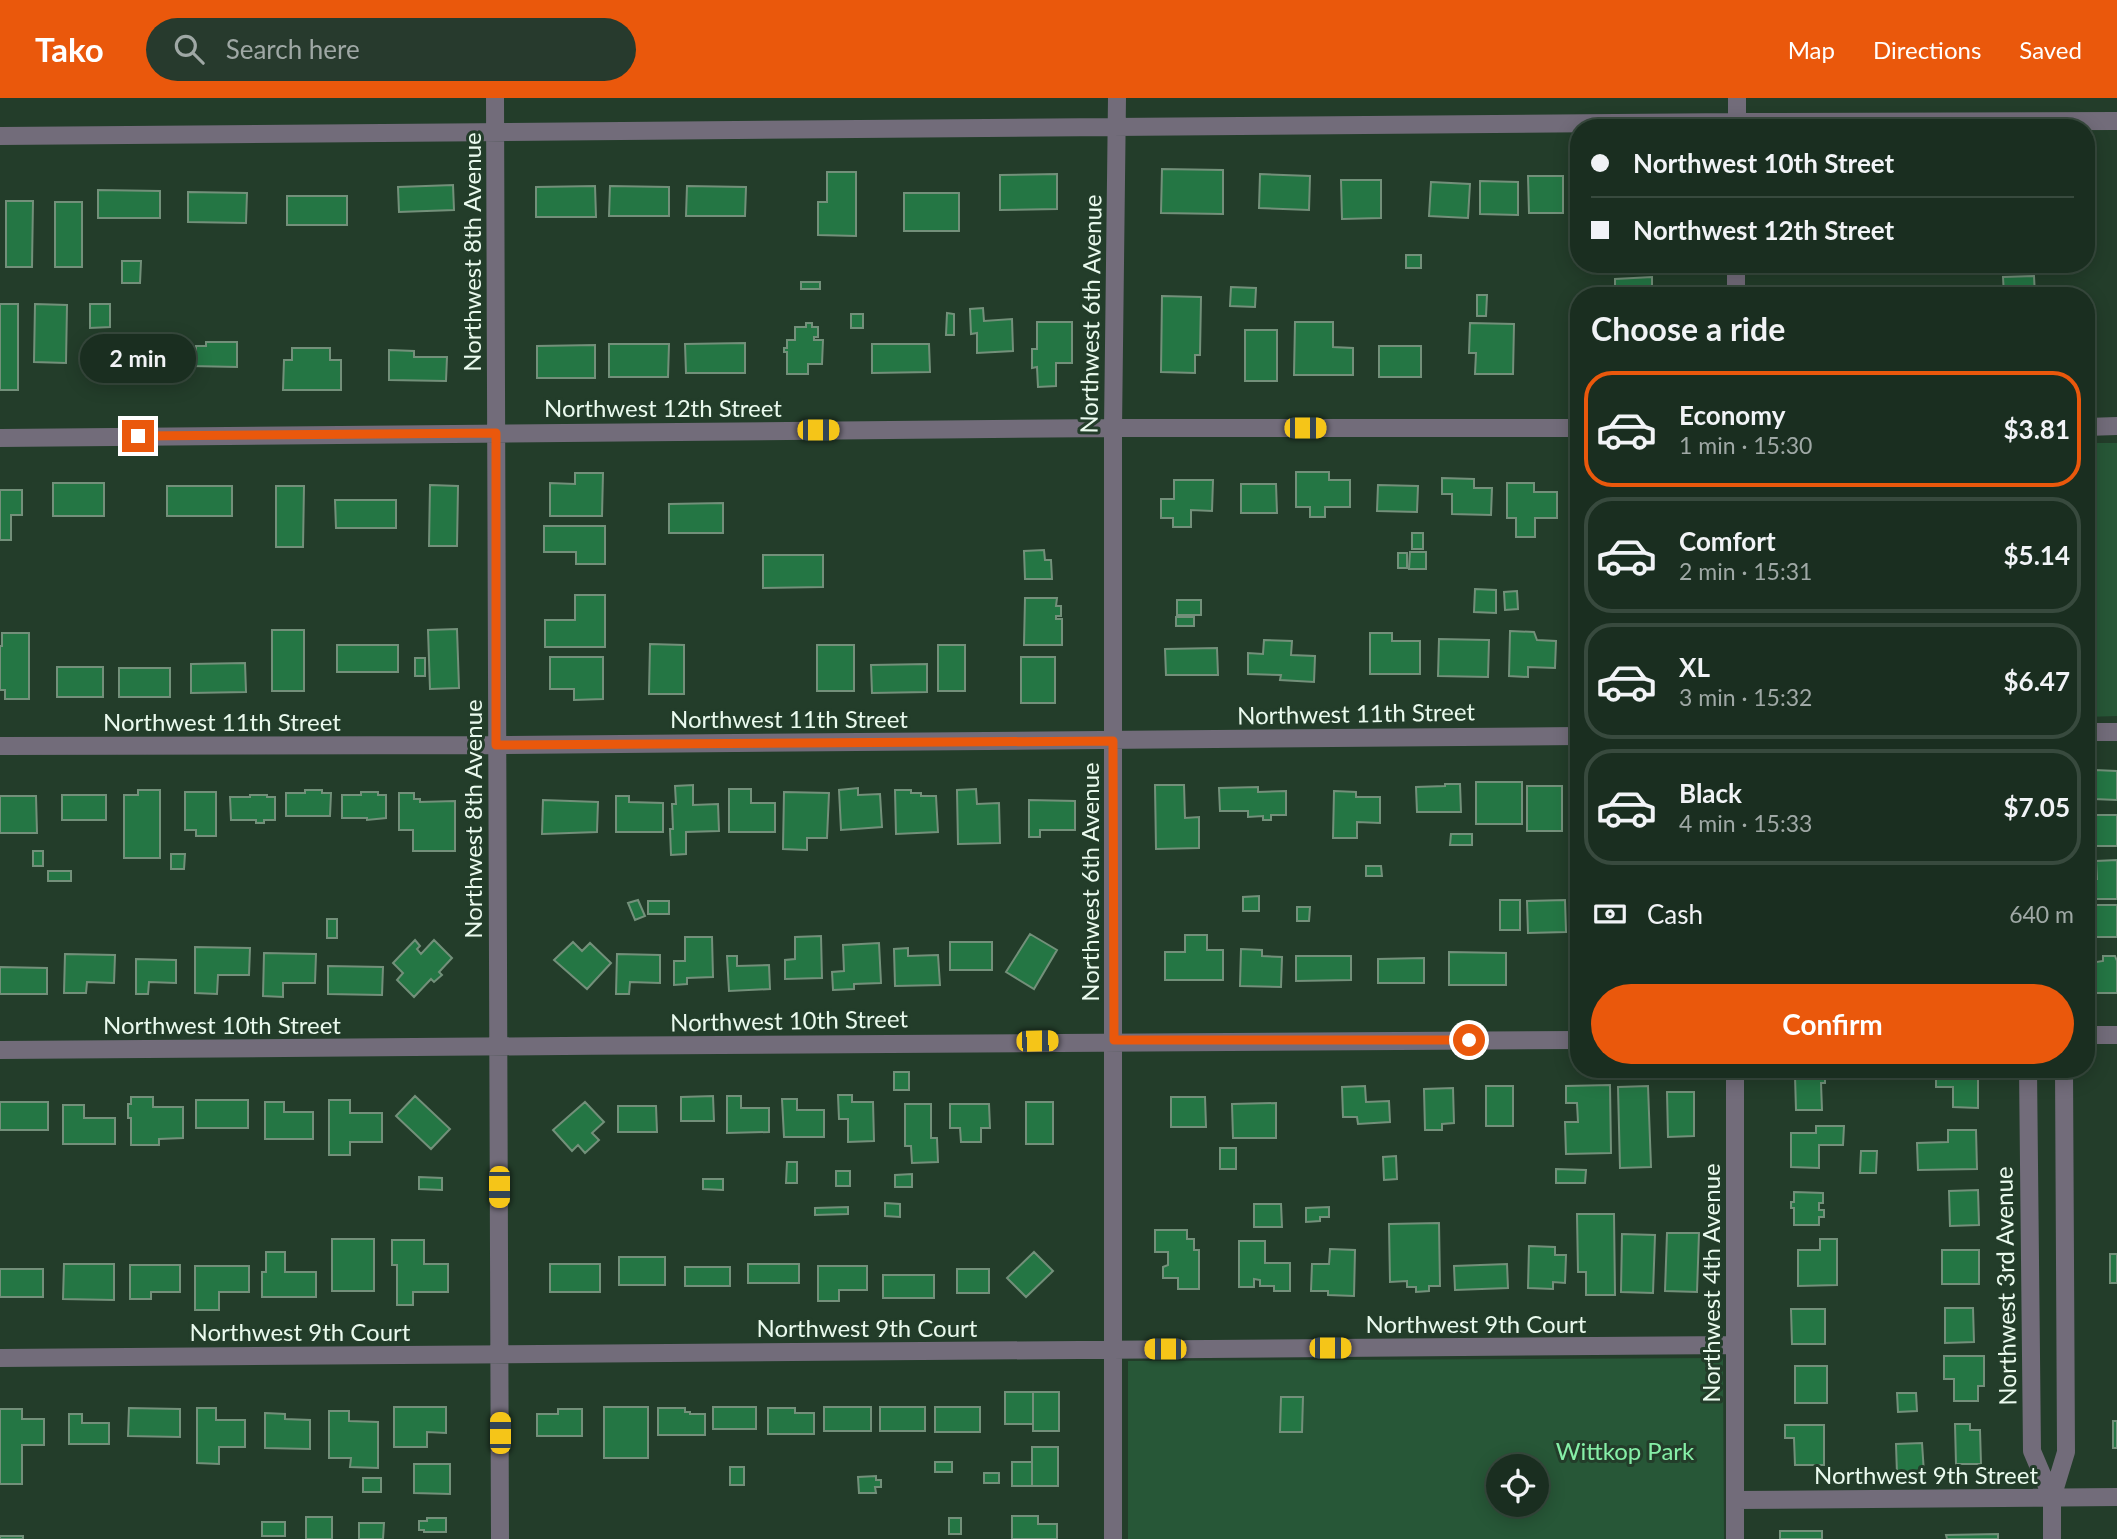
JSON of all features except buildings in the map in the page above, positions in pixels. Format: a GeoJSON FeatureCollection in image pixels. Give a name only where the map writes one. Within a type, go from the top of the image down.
{"type":"FeatureCollection","features":[{"type":"Feature","properties":{"kind":"street","name":"Northwest 8th Avenue"},"geometry":{"type":"LineString","coordinates":[[495,98],[499,1539]]}},
{"type":"Feature","properties":{"kind":"street","name":"Northwest 6th Avenue"},"geometry":{"type":"LineString","coordinates":[[1113,1539],[1113,428],[1117,98]]}},
{"type":"Feature","properties":{"kind":"street"},"geometry":{"type":"LineString","coordinates":[[1737,98],[1737,119]]}},
{"type":"Feature","properties":{"kind":"street"},"geometry":{"type":"LineString","coordinates":[[2095,121],[2117,121]]}},
{"type":"Feature","properties":{"kind":"street"},"geometry":{"type":"LineString","coordinates":[[0,136],[1117,126],[1570,125]]}},
{"type":"Feature","properties":{"kind":"street"},"geometry":{"type":"LineString","coordinates":[[2095,426],[2117,426]]}},
{"type":"Feature","properties":{"kind":"street","name":"Northwest 12th Street"},"geometry":{"type":"LineString","coordinates":[[0,438],[1113,428],[1570,428]]}},
{"type":"Feature","properties":{"kind":"street"},"geometry":{"type":"LineString","coordinates":[[2095,732],[2117,732]]}},
{"type":"Feature","properties":{"kind":"street","name":"Northwest 11th Street"},"geometry":{"type":"LineString","coordinates":[[0,746],[496,745],[1570,736]]}},
{"type":"Feature","properties":{"kind":"street"},"geometry":{"type":"LineString","coordinates":[[2095,1035],[2117,1035]]}},
{"type":"Feature","properties":{"kind":"street","name":"Northwest 10th Street"},"geometry":{"type":"LineString","coordinates":[[0,1050],[498,1048],[1114,1040],[1570,1040]]}},
{"type":"Feature","properties":{"kind":"street","name":"Northwest 4th Avenue"},"geometry":{"type":"LineString","coordinates":[[1734,1078],[1735,1539]]}},
{"type":"Feature","properties":{"kind":"street","name":"Northwest 3rd Avenue"},"geometry":{"type":"LineString","coordinates":[[2028,1078],[2032,1451],[2052,1498]]}},
{"type":"Feature","properties":{"kind":"street","name":"Northwest 3rd Avenue"},"geometry":{"type":"LineString","coordinates":[[2052,1539],[2052,1498],[2066,1452],[2064,1078]]}},
{"type":"Feature","properties":{"kind":"street","name":"Northwest 9th Court"},"geometry":{"type":"LineString","coordinates":[[0,1357],[1734,1345]]}},
{"type":"Feature","properties":{"kind":"street","name":"Northwest 9th Street"},"geometry":{"type":"LineString","coordinates":[[1734,1500],[2117,1497]]}},
{"type":"Feature","properties":{"kind":"green space"},"geometry":{"type":"Polygon","coordinates":[[[2095,443],[2117,443],[2117,716],[2095,717],[2095,443]]]}},
{"type":"Feature","properties":{"kind":"green space","name":"Wittkop Park"},"geometry":{"type":"Polygon","coordinates":[[[1723,1358],[1724,1539],[1128,1539],[1128,1361],[1723,1358]]]}},
{"type":"Feature","properties":{"kind":"route"},"geometry":{"type":"LineString","coordinates":[[138,436],[496,433],[496,745],[1113,741],[1114,1040],[1469,1040]]}}]}
